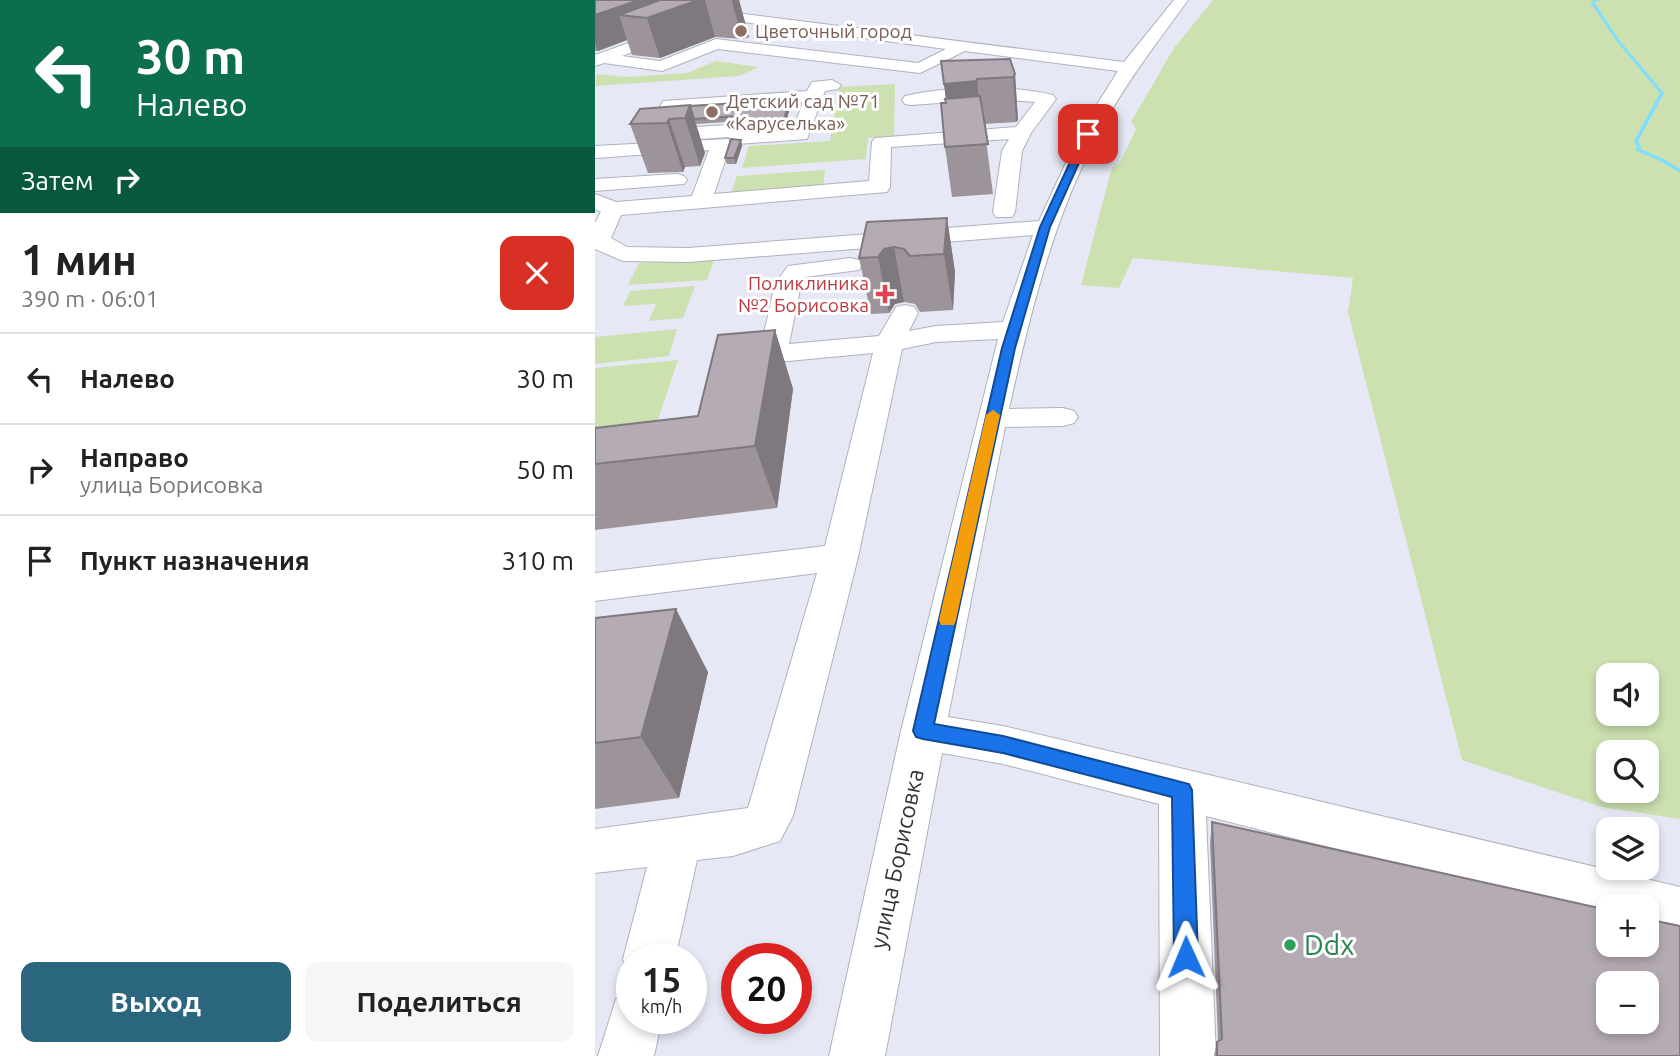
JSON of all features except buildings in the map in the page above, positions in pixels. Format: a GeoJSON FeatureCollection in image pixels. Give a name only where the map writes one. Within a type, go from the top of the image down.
{"type":"FeatureCollection","features":[{"type":"Feature","properties":{"kind":"street"},"geometry":{"type":"LineString","coordinates":[[691,0],[696,2],[684,11],[965,45],[1127,68]]}},
{"type":"Feature","properties":{"kind":"street","name":"улица Борисовка"},"geometry":{"type":"LineString","coordinates":[[857,1056],[923,731],[992,418],[1014,330],[1045,227],[1073,162],[1083,105],[1127,68],[1181,0]]}},
{"type":"Feature","properties":{"kind":"street"},"geometry":{"type":"LineString","coordinates":[[599,60],[715,15],[752,8],[1064,51],[1091,57],[1092,63]]}},
{"type":"Feature","properties":{"kind":"street"},"geometry":{"type":"LineString","coordinates":[[599,60],[662,66],[716,44],[920,68]]}},
{"type":"Feature","properties":{"kind":"street"},"geometry":{"type":"LineString","coordinates":[[912,120],[898,81],[965,45]]}},
{"type":"Feature","properties":{"kind":"street"},"geometry":{"type":"LineString","coordinates":[[1120,47],[1140,49]]}},
{"type":"Feature","properties":{"kind":"street"},"geometry":{"type":"LineString","coordinates":[[1000,67],[1015,52]]}},
{"type":"Feature","properties":{"kind":"street"},"geometry":{"type":"LineString","coordinates":[[816,96],[669,105],[654,136],[741,130],[738,138],[800,135],[816,96],[818,86],[832,85]]}},
{"type":"Feature","properties":{"kind":"street"},"geometry":{"type":"LineString","coordinates":[[1045,227],[688,255],[623,254],[598,241],[604,205],[701,202],[879,187],[882,142],[912,120],[994,94],[1026,94],[1083,105]]}},
{"type":"Feature","properties":{"kind":"street"},"geometry":{"type":"LineString","coordinates":[[1004,212],[1012,151],[1022,132],[1047,99]]}},
{"type":"Feature","properties":{"kind":"street"},"geometry":{"type":"LineString","coordinates":[[912,120],[1022,132]]}},
{"type":"Feature","properties":{"kind":"street"},"geometry":{"type":"LineString","coordinates":[[595,152],[721,143],[701,202]]}},
{"type":"Feature","properties":{"kind":"street"},"geometry":{"type":"LineString","coordinates":[[595,185],[708,178]]}},
{"type":"Feature","properties":{"kind":"street"},"geometry":{"type":"LineString","coordinates":[[773,354],[788,284],[797,271],[965,256]]}},
{"type":"Feature","properties":{"kind":"street"},"geometry":{"type":"LineString","coordinates":[[595,851],[733,834],[763,826],[770,816],[841,557],[889,343],[905,313]]}},
{"type":"Feature","properties":{"kind":"street"},"geometry":{"type":"LineString","coordinates":[[715,373],[719,360],[889,343],[936,334],[1014,330]]}},
{"type":"Feature","properties":{"kind":"street"},"geometry":{"type":"LineString","coordinates":[[992,418],[1063,417]]}},
{"type":"Feature","properties":{"kind":"street"},"geometry":{"type":"LineString","coordinates":[[595,587],[841,557]]}},
{"type":"Feature","properties":{"kind":"street"},"geometry":{"type":"LineString","coordinates":[[923,731],[1003,745],[1680,912]]}},
{"type":"Feature","properties":{"kind":"street"},"geometry":{"type":"LineString","coordinates":[[1182,790],[1188,1056]]}},
{"type":"Feature","properties":{"kind":"street"},"geometry":{"type":"LineString","coordinates":[[653,943],[677,841]]}},
{"type":"Feature","properties":{"kind":"street"},"geometry":{"type":"LineString","coordinates":[[626,1056],[631,1034]]}},
{"type":"Feature","properties":{"kind":"green space"},"geometry":{"type":"Polygon","coordinates":[[[1213,0],[1680,0],[1680,819],[1601,807],[1462,760],[1348,312],[1353,278],[1133,258],[1119,288],[1081,285],[1112,167],[1120,163],[1136,129],[1131,122],[1174,48],[1213,0]]]}},
{"type":"Feature","properties":{"kind":"green space"},"geometry":{"type":"Polygon","coordinates":[[[716,61],[759,67],[739,76],[595,86],[597,74],[626,77],[687,73],[716,61]]]}},
{"type":"Feature","properties":{"kind":"green space"},"geometry":{"type":"Polygon","coordinates":[[[895,84],[894,136],[868,138],[866,159],[742,168],[749,146],[830,141],[839,87],[895,84]]]}},
{"type":"Feature","properties":{"kind":"green space"},"geometry":{"type":"Polygon","coordinates":[[[825,170],[823,187],[731,193],[737,176],[825,170]]]}},
{"type":"Feature","properties":{"kind":"green space"},"geometry":{"type":"Polygon","coordinates":[[[715,258],[707,280],[628,285],[639,263],[715,258]]]}},
{"type":"Feature","properties":{"kind":"green space"},"geometry":{"type":"Polygon","coordinates":[[[695,286],[683,318],[649,321],[656,304],[623,306],[630,291],[695,286]]]}},
{"type":"Feature","properties":{"kind":"green space"},"geometry":{"type":"Polygon","coordinates":[[[677,329],[669,356],[595,364],[595,337],[677,329]]]}},
{"type":"Feature","properties":{"kind":"green space"},"geometry":{"type":"Polygon","coordinates":[[[678,360],[655,429],[595,435],[595,368],[678,360]]]}},
{"type":"Feature","properties":{"kind":"waterway"},"geometry":{"type":"LineString","coordinates":[[1599,0],[1592,2],[1619,42],[1662,93],[1636,141],[1639,147],[1637,150],[1680,171]]}},
{"type":"Feature","properties":{"kind":"slow traffic"},"geometry":{"type":"LineString","coordinates":[[947,620],[993,415]]}},
{"type":"Feature","properties":{"kind":"place","name":"Цветочный город"},"geometry":{"type":"Point","coordinates":[741,31]}},
{"type":"Feature","properties":{"kind":"place","name":"Детский сад №71 «Каруселька»"},"geometry":{"type":"Point","coordinates":[712,112]}},
{"type":"Feature","properties":{"kind":"place","name":"Поликлиника №2 Борисовка"},"geometry":{"type":"Point","coordinates":[885,294]}},
{"type":"Feature","properties":{"kind":"place","name":"Ddx"},"geometry":{"type":"Point","coordinates":[1290,945]}},
{"type":"Feature","properties":{"kind":"route"},"geometry":{"type":"LineString","coordinates":[[1088,134],[1061,187],[1045,227],[1008,348],[923,731],[1003,745],[1182,790],[1186,957]]}}]}
